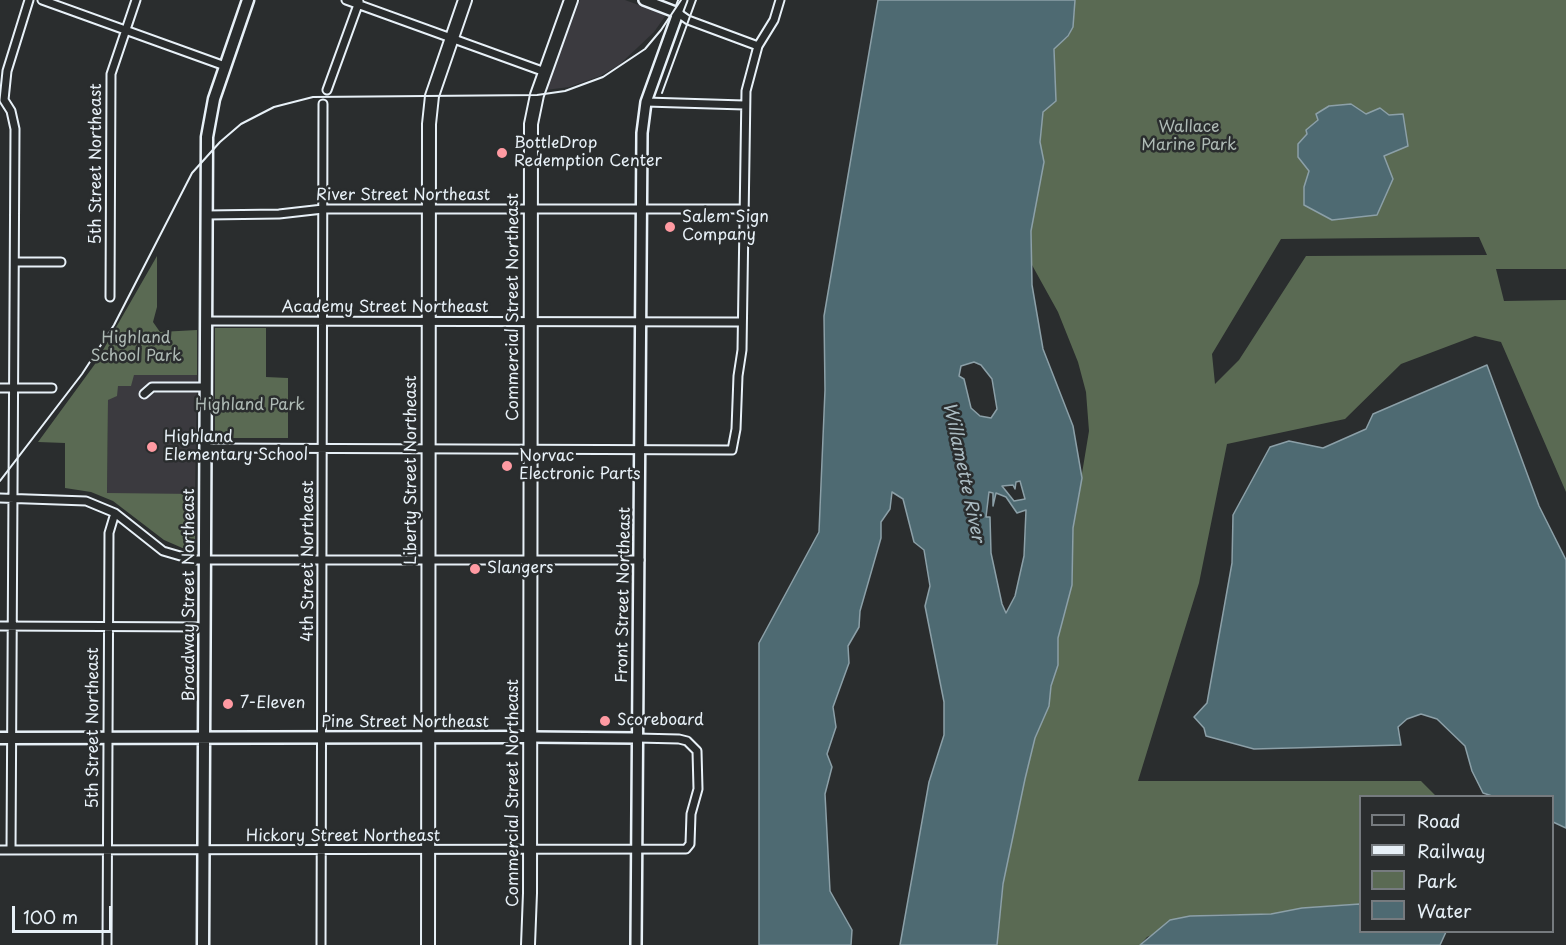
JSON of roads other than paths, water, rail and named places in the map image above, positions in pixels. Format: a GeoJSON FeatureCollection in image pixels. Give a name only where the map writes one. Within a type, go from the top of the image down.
{"type":"FeatureCollection","features":[{"type":"Feature","properties":{"kind":"highway","name":"Liberty Street Northeast"},"geometry":{"type":"LineString","coordinates":[[428,945],[426,851],[430,104],[465,0]]}},
{"type":"Feature","properties":{"kind":"highway","name":"Commercial Street Northeast"},"geometry":{"type":"LineString","coordinates":[[528,945],[531,737],[531,124],[534,103],[571,0]]}},
{"type":"Feature","properties":{"kind":"main road","name":"Broadway Street Northeast"},"geometry":{"type":"LineString","coordinates":[[202,945],[208,122],[248,0]]}},
{"type":"Feature","properties":{"kind":"main road","name":"Pine Street Northeast"},"geometry":{"type":"LineString","coordinates":[[6,738],[531,737]]}},
{"type":"Feature","properties":{"kind":"street"},"geometry":{"type":"LineString","coordinates":[[10,850],[6,738],[13,626],[15,129],[11,111],[2,100],[7,71],[29,0]]}},
{"type":"Feature","properties":{"kind":"street"},"geometry":{"type":"LineString","coordinates":[[42,0],[225,66]]}},
{"type":"Feature","properties":{"kind":"street","name":"5th Street Northeast"},"geometry":{"type":"LineString","coordinates":[[110,297],[110,82],[114,63],[136,0]]}},
{"type":"Feature","properties":{"kind":"street"},"geometry":{"type":"LineString","coordinates":[[346,0],[359,2],[452,39],[545,72]]}},
{"type":"Feature","properties":{"kind":"street"},"geometry":{"type":"LineString","coordinates":[[644,0],[678,13],[689,20],[758,45]]}},
{"type":"Feature","properties":{"kind":"street","name":"Front Street Northeast"},"geometry":{"type":"LineString","coordinates":[[636,945],[642,133],[646,102],[683,0]]}},
{"type":"Feature","properties":{"kind":"street"},"geometry":{"type":"LineString","coordinates":[[206,448],[732,450],[736,429],[742,322],[744,105],[758,45],[774,20],[780,0]]}},
{"type":"Feature","properties":{"kind":"street"},"geometry":{"type":"LineString","coordinates":[[327,90],[359,2]]}},
{"type":"Feature","properties":{"kind":"street"},"geometry":{"type":"LineString","coordinates":[[646,102],[744,105]]}},
{"type":"Feature","properties":{"kind":"street","name":"4th Street Northeast"},"geometry":{"type":"LineString","coordinates":[[321,945],[323,104]]}},
{"type":"Feature","properties":{"kind":"street","name":"River Street Northeast"},"geometry":{"type":"LineString","coordinates":[[207,215],[279,214],[323,209],[743,209]]}},
{"type":"Feature","properties":{"kind":"street"},"geometry":{"type":"LineString","coordinates":[[15,262],[61,262]]}},
{"type":"Feature","properties":{"kind":"street","name":"Academy Street Northeast"},"geometry":{"type":"LineString","coordinates":[[207,321],[742,322]]}},
{"type":"Feature","properties":{"kind":"street"},"geometry":{"type":"LineString","coordinates":[[0,387],[52,388]]}},
{"type":"Feature","properties":{"kind":"street"},"geometry":{"type":"LineString","coordinates":[[144,394],[152,387],[206,387]]}},
{"type":"Feature","properties":{"kind":"street"},"geometry":{"type":"LineString","coordinates":[[0,498],[86,501],[116,513],[163,551],[186,559],[640,560]]}},
{"type":"Feature","properties":{"kind":"street","name":"5th Street Northeast"},"geometry":{"type":"LineString","coordinates":[[107,945],[109,533],[116,513]]}},
{"type":"Feature","properties":{"kind":"street"},"geometry":{"type":"LineString","coordinates":[[0,626],[205,627]]}},
{"type":"Feature","properties":{"kind":"street","name":"Pine Street Northeast"},"geometry":{"type":"LineString","coordinates":[[531,737],[687,741],[697,751],[698,789],[691,814],[690,844],[686,849]]}},
{"type":"Feature","properties":{"kind":"street","name":"Hickory Street Northeast"},"geometry":{"type":"LineString","coordinates":[[0,850],[686,849]]}},
{"type":"Feature","properties":{"kind":"water","name":"Willamette River"},"geometry":{"type":"Polygon","coordinates":[[[878,0],[1075,0],[1073,27],[1068,36],[1054,49],[1056,101],[1043,112],[1040,142],[1044,162],[1031,231],[1032,285],[1043,349],[1073,426],[1082,478],[1073,528],[1072,585],[1058,638],[1058,665],[1051,686],[1049,706],[1035,738],[1025,779],[1003,884],[997,945],[900,945],[929,782],[944,735],[944,702],[925,606],[930,586],[924,550],[914,542],[903,499],[892,492],[890,509],[881,522],[881,538],[860,611],[859,627],[848,646],[849,663],[833,707],[836,727],[827,754],[832,767],[825,794],[830,891],[852,930],[851,945],[759,945],[759,643],[819,532],[825,390],[824,316],[878,0]],[[974,362],[961,366],[959,376],[964,379],[971,408],[980,416],[991,418],[997,409],[992,379],[981,365],[974,362]],[[1020,481],[1016,482],[1015,489],[1013,485],[1002,486],[1014,501],[1025,499],[1020,481]],[[989,492],[986,517],[990,517],[991,553],[1006,613],[1015,596],[1024,556],[1026,510],[1017,513],[1006,497],[996,493],[993,506],[993,493],[989,492]]]}},
{"type":"Feature","properties":{"kind":"water"},"geometry":{"type":"Polygon","coordinates":[[[1351,104],[1366,114],[1380,108],[1389,115],[1403,114],[1408,146],[1384,156],[1393,179],[1377,215],[1332,220],[1304,205],[1304,187],[1309,171],[1298,157],[1298,144],[1307,134],[1306,130],[1318,120],[1316,114],[1329,106],[1351,104]]]}},
{"type":"Feature","properties":{"kind":"water"},"geometry":{"type":"Polygon","coordinates":[[[1487,365],[1539,506],[1566,560],[1566,828],[1554,822],[1554,795],[1489,795],[1483,793],[1472,771],[1465,746],[1437,719],[1421,714],[1407,719],[1398,727],[1401,745],[1254,749],[1206,736],[1204,728],[1194,717],[1207,703],[1232,563],[1233,515],[1270,447],[1289,441],[1323,448],[1366,429],[1373,414],[1487,365]]]}},
{"type":"Feature","properties":{"kind":"water"},"geometry":{"type":"Polygon","coordinates":[[[1359,904],[1359,933],[1446,933],[1440,945],[1140,945],[1170,920],[1190,916],[1271,914],[1302,908],[1359,904]]]}},
{"type":"Feature","properties":{"kind":"railway"},"geometry":{"type":"LineString","coordinates":[[0,481],[82,374],[114,325],[192,173],[220,142],[241,124],[274,107],[313,97],[537,95],[565,91],[603,77],[645,49],[681,0]]}},
{"type":"Feature","properties":{"kind":"railway"},"geometry":{"type":"LineString","coordinates":[[662,93],[696,0]]}},
{"type":"Feature","properties":{"kind":"place","name":"BottleDrop Redemption Center"},"geometry":{"type":"Point","coordinates":[502,153]}},
{"type":"Feature","properties":{"kind":"place","name":"Salem Sign Company"},"geometry":{"type":"Point","coordinates":[670,227]}},
{"type":"Feature","properties":{"kind":"place","name":"Highland Elementary School"},"geometry":{"type":"Point","coordinates":[152,447]}},
{"type":"Feature","properties":{"kind":"place","name":"Norvac Electronic Parts"},"geometry":{"type":"Point","coordinates":[507,466]}},
{"type":"Feature","properties":{"kind":"place","name":"Slangers"},"geometry":{"type":"Point","coordinates":[475,569]}},
{"type":"Feature","properties":{"kind":"place","name":"7-Eleven"},"geometry":{"type":"Point","coordinates":[228,704]}},
{"type":"Feature","properties":{"kind":"place","name":"Scoreboard"},"geometry":{"type":"Point","coordinates":[605,721]}},
{"type":"Feature","properties":{"kind":"park label","name":"Wallace Marine Park"},"geometry":{"type":"Point","coordinates":[1189,137]}},
{"type":"Feature","properties":{"kind":"park label","name":"Highland School Park"},"geometry":{"type":"Point","coordinates":[136,348]}},
{"type":"Feature","properties":{"kind":"park label","name":"Highland Park"},"geometry":{"type":"Point","coordinates":[250,406]}}]}
